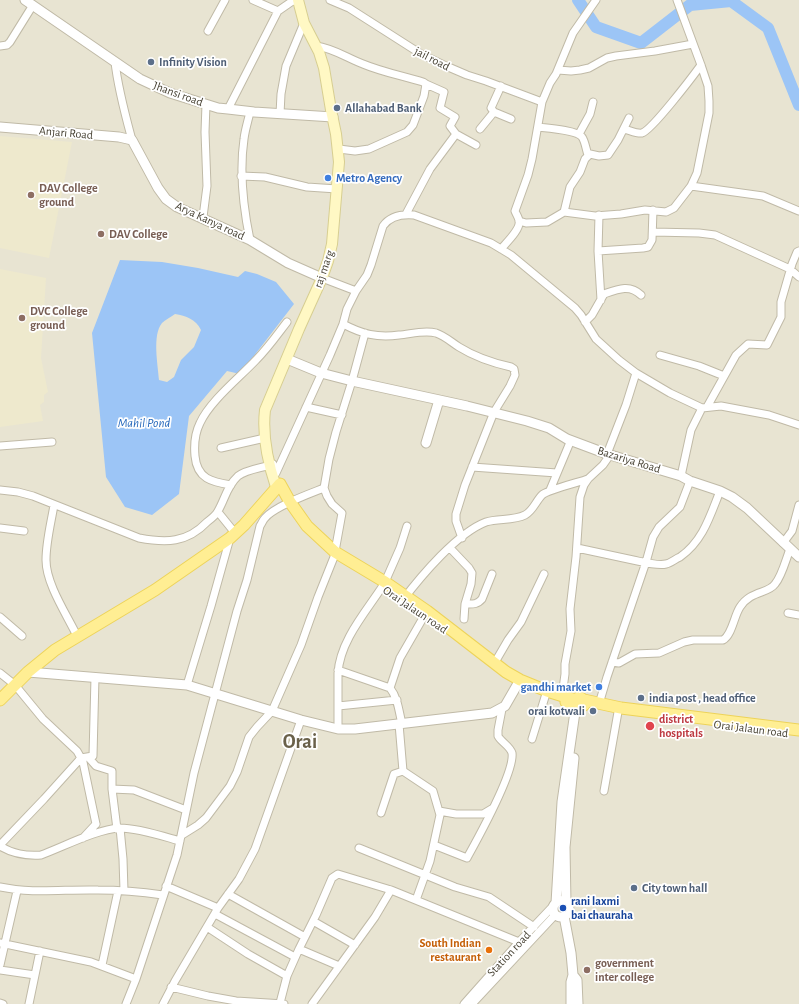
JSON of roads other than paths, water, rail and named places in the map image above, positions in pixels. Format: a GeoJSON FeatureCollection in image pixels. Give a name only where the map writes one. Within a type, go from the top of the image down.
{"type":"FeatureCollection","features":[{"type":"Feature","properties":{"kind":"main road","name":"raj marg"},"geometry":{"type":"LineString","coordinates":[[265,410],[322,278],[332,244],[337,189],[339,149],[324,68],[316,46],[304,23],[298,0]]}},
{"type":"Feature","properties":{"kind":"main road"},"geometry":{"type":"LineString","coordinates":[[265,410],[265,438],[275,475]]}},
{"type":"Feature","properties":{"kind":"main road"},"geometry":{"type":"LineString","coordinates":[[0,700],[28,672],[55,650],[155,590],[244,525],[275,475],[265,410]]}},
{"type":"Feature","properties":{"kind":"main road","name":"Orai Jalaun road"},"geometry":{"type":"LineString","coordinates":[[275,475],[288,504],[307,526],[335,554],[404,598],[519,682],[545,697],[618,712],[799,735]]}},
{"type":"Feature","properties":{"kind":"main road","name":"Orai Jalaun road"},"geometry":{"type":"LineString","coordinates":[[459,638],[502,675],[562,696],[579,704]]}},
{"type":"Feature","properties":{"kind":"main road"},"geometry":{"type":"LineString","coordinates":[[579,704],[599,704],[799,730]]}},
{"type":"Feature","properties":{"kind":"street","name":"Jhansi road"},"geometry":{"type":"LineString","coordinates":[[25,0],[140,79],[159,89],[206,104],[228,109],[250,112],[333,117]]}},
{"type":"Feature","properties":{"kind":"street"},"geometry":{"type":"LineString","coordinates":[[208,30],[225,0]]}},
{"type":"Feature","properties":{"kind":"street"},"geometry":{"type":"LineString","coordinates":[[253,0],[278,11]]}},
{"type":"Feature","properties":{"kind":"street"},"geometry":{"type":"LineString","coordinates":[[228,109],[278,11],[291,2],[298,0]]}},
{"type":"Feature","properties":{"kind":"street","name":"jail road"},"geometry":{"type":"LineString","coordinates":[[330,0],[354,12],[421,54],[467,75],[542,102]]}},
{"type":"Feature","properties":{"kind":"street"},"geometry":{"type":"LineString","coordinates":[[501,249],[516,231],[519,221],[515,211],[528,175],[542,102],[550,83],[558,70],[573,33],[596,0]]}},
{"type":"Feature","properties":{"kind":"street"},"geometry":{"type":"LineString","coordinates":[[519,221],[526,223],[547,222],[564,212],[599,216],[653,210],[666,212],[670,211],[691,186],[697,173],[709,113],[708,86],[702,65],[678,2]]}},
{"type":"Feature","properties":{"kind":"street"},"geometry":{"type":"LineString","coordinates":[[0,46],[7,45],[10,42],[33,5]]}},
{"type":"Feature","properties":{"kind":"street"},"geometry":{"type":"LineString","coordinates":[[280,114],[281,94],[286,66],[304,23]]}},
{"type":"Feature","properties":{"kind":"street"},"geometry":{"type":"LineString","coordinates":[[558,70],[580,70],[589,68],[602,60],[611,57],[693,44]]}},
{"type":"Feature","properties":{"kind":"street"},"geometry":{"type":"LineString","coordinates":[[316,46],[325,47],[385,72],[423,82],[444,92],[440,108],[454,117],[450,126],[456,134],[476,145]]}},
{"type":"Feature","properties":{"kind":"street","name":"Arya Kanya road"},"geometry":{"type":"LineString","coordinates":[[115,62],[116,76],[132,140],[158,188],[166,199],[177,207],[250,240],[288,263],[322,278]]}},
{"type":"Feature","properties":{"kind":"street"},"geometry":{"type":"LineString","coordinates":[[624,129],[640,133],[647,131],[702,65]]}},
{"type":"Feature","properties":{"kind":"street"},"geometry":{"type":"LineString","coordinates":[[339,149],[355,151],[368,149],[407,132],[413,125],[416,118],[424,96],[426,84]]}},
{"type":"Feature","properties":{"kind":"street"},"geometry":{"type":"LineString","coordinates":[[501,86],[491,108],[494,112],[511,119]]}},
{"type":"Feature","properties":{"kind":"street"},"geometry":{"type":"LineString","coordinates":[[579,134],[590,114],[593,102]]}},
{"type":"Feature","properties":{"kind":"street"},"geometry":{"type":"LineString","coordinates":[[203,218],[207,186],[205,132],[206,104]]}},
{"type":"Feature","properties":{"kind":"street"},"geometry":{"type":"LineString","coordinates":[[250,112],[244,137],[241,176],[243,205],[250,240]]}},
{"type":"Feature","properties":{"kind":"street"},"geometry":{"type":"LineString","coordinates":[[480,129],[494,112]]}},
{"type":"Feature","properties":{"kind":"street"},"geometry":{"type":"LineString","coordinates":[[588,155],[608,155],[629,118]]}},
{"type":"Feature","properties":{"kind":"street","name":"Anjari Road"},"geometry":{"type":"LineString","coordinates":[[0,127],[119,137],[132,140]]}},
{"type":"Feature","properties":{"kind":"street"},"geometry":{"type":"LineString","coordinates":[[538,127],[579,134],[584,142],[588,155],[570,187],[564,212]]}},
{"type":"Feature","properties":{"kind":"street"},"geometry":{"type":"LineString","coordinates":[[406,214],[430,169],[456,134]]}},
{"type":"Feature","properties":{"kind":"street"},"geometry":{"type":"LineString","coordinates":[[241,176],[265,177],[307,187],[337,189]]}},
{"type":"Feature","properties":{"kind":"street"},"geometry":{"type":"LineString","coordinates":[[691,186],[763,196],[799,211]]}},
{"type":"Feature","properties":{"kind":"street"},"geometry":{"type":"LineString","coordinates":[[598,251],[648,247],[652,240],[653,210]]}},
{"type":"Feature","properties":{"kind":"street"},"geometry":{"type":"LineString","coordinates":[[0,490],[18,492],[33,496],[139,538],[157,541],[180,540],[191,536],[218,512],[226,491],[240,475],[275,475],[343,324],[347,309],[356,291],[367,275],[383,226],[387,220],[406,214],[414,215],[480,239],[501,249],[527,268],[575,308],[596,339],[636,374],[670,393],[704,407],[720,406],[769,415],[799,425]]}},
{"type":"Feature","properties":{"kind":"street"},"geometry":{"type":"LineString","coordinates":[[599,216],[598,251],[601,300]]}},
{"type":"Feature","properties":{"kind":"street"},"geometry":{"type":"LineString","coordinates":[[653,232],[716,235],[790,269],[799,277]]}},
{"type":"Feature","properties":{"kind":"street"},"geometry":{"type":"LineString","coordinates":[[681,476],[691,430],[736,355],[748,344],[767,345],[781,317],[781,302],[790,269],[797,252],[799,251]]}},
{"type":"Feature","properties":{"kind":"street"},"geometry":{"type":"LineString","coordinates":[[322,278],[356,291]]}},
{"type":"Feature","properties":{"kind":"street"},"geometry":{"type":"LineString","coordinates":[[585,322],[592,314],[604,294],[633,288],[641,295]]}},
{"type":"Feature","properties":{"kind":"street"},"geometry":{"type":"LineString","coordinates":[[231,485],[213,482],[205,478],[200,472],[196,461],[195,448],[199,424],[226,389],[257,359],[287,322]]}},
{"type":"Feature","properties":{"kind":"street"},"geometry":{"type":"LineString","coordinates":[[343,324],[357,332],[375,336],[423,332],[434,333],[444,336],[459,347],[485,360],[514,369],[515,375],[494,412],[472,467],[456,514],[456,521],[462,538]]}},
{"type":"Feature","properties":{"kind":"street"},"geometry":{"type":"LineString","coordinates":[[95,678],[93,756],[83,758],[0,845],[8,850],[30,856],[41,855],[108,830],[119,829],[181,838],[206,818],[230,786],[237,772],[249,737],[272,711],[301,645],[335,554],[342,513],[332,504],[324,488],[329,459],[365,333]]}},
{"type":"Feature","properties":{"kind":"street"},"geometry":{"type":"LineString","coordinates":[[660,355],[699,366],[724,376]]}},
{"type":"Feature","properties":{"kind":"street","name":"Bazariya Road"},"geometry":{"type":"LineString","coordinates":[[287,359],[321,373],[494,412],[539,425],[571,440],[609,454],[681,476],[690,482],[720,491],[746,508],[799,557]]}},
{"type":"Feature","properties":{"kind":"street"},"geometry":{"type":"LineString","coordinates":[[562,696],[565,664],[571,631],[570,609],[577,548],[580,497],[584,485],[588,479],[604,464],[609,454],[636,374]]}},
{"type":"Feature","properties":{"kind":"street"},"geometry":{"type":"LineString","coordinates":[[426,443],[439,400]]}},
{"type":"Feature","properties":{"kind":"street"},"geometry":{"type":"LineString","coordinates":[[306,408],[342,415]]}},
{"type":"Feature","properties":{"kind":"street"},"geometry":{"type":"LineString","coordinates":[[221,448],[265,438]]}},
{"type":"Feature","properties":{"kind":"street"},"geometry":{"type":"LineString","coordinates":[[550,490],[571,440]]}},
{"type":"Feature","properties":{"kind":"street"},"geometry":{"type":"LineString","coordinates":[[0,446],[52,442]]}},
{"type":"Feature","properties":{"kind":"street"},"geometry":{"type":"LineString","coordinates":[[472,467],[557,473]]}},
{"type":"Feature","properties":{"kind":"street"},"geometry":{"type":"LineString","coordinates":[[404,598],[450,548],[478,526],[497,519],[520,517],[530,511],[542,495],[550,490],[588,479]]}},
{"type":"Feature","properties":{"kind":"street"},"geometry":{"type":"LineString","coordinates":[[599,704],[656,531],[680,507],[690,482]]}},
{"type":"Feature","properties":{"kind":"street"},"geometry":{"type":"LineString","coordinates":[[126,1004],[136,979],[181,838],[194,773],[237,611],[247,580],[260,526],[269,514],[324,488]]}},
{"type":"Feature","properties":{"kind":"street"},"geometry":{"type":"LineString","coordinates":[[577,548],[662,565],[667,564],[686,552],[693,546],[701,535],[708,522],[720,491]]}},
{"type":"Feature","properties":{"kind":"street"},"geometry":{"type":"LineString","coordinates":[[54,505],[46,549],[47,569],[51,583],[77,636]]}},
{"type":"Feature","properties":{"kind":"street"},"geometry":{"type":"LineString","coordinates":[[612,662],[619,663],[635,654],[659,653],[684,642],[693,640],[723,640],[727,638],[735,616],[746,599],[751,595],[767,590],[775,585],[799,505]]}},
{"type":"Feature","properties":{"kind":"street"},"geometry":{"type":"LineString","coordinates":[[187,685],[232,535],[218,512]]}},
{"type":"Feature","properties":{"kind":"street"},"geometry":{"type":"LineString","coordinates":[[338,729],[338,670],[342,652],[383,585],[395,560],[407,526]]}},
{"type":"Feature","properties":{"kind":"street"},"geometry":{"type":"LineString","coordinates":[[0,528],[24,531]]}},
{"type":"Feature","properties":{"kind":"street"},"geometry":{"type":"LineString","coordinates":[[450,548],[472,573],[471,584],[465,604],[464,619]]}},
{"type":"Feature","properties":{"kind":"street"},"geometry":{"type":"LineString","coordinates":[[465,604],[477,604],[482,599],[492,574]]}},
{"type":"Feature","properties":{"kind":"street"},"geometry":{"type":"LineString","coordinates":[[494,664],[508,640],[521,622],[544,574]]}},
{"type":"Feature","properties":{"kind":"street"},"geometry":{"type":"LineString","coordinates":[[390,688],[400,658],[426,613]]}},
{"type":"Feature","properties":{"kind":"street"},"geometry":{"type":"LineString","coordinates":[[788,614],[799,615]]}},
{"type":"Feature","properties":{"kind":"street"},"geometry":{"type":"LineString","coordinates":[[0,617],[22,636]]}},
{"type":"Feature","properties":{"kind":"street"},"geometry":{"type":"LineString","coordinates":[[338,670],[390,688],[394,692],[397,700],[400,724],[403,771]]}},
{"type":"Feature","properties":{"kind":"street"},"geometry":{"type":"LineString","coordinates":[[28,672],[187,685],[301,720],[338,729],[355,729],[492,713],[502,709],[509,701],[519,682]]}},
{"type":"Feature","properties":{"kind":"street"},"geometry":{"type":"LineString","coordinates":[[0,673],[15,685],[43,719],[83,758],[96,766],[112,771],[112,789],[123,859],[121,891],[102,966]]}},
{"type":"Feature","properties":{"kind":"street"},"geometry":{"type":"LineString","coordinates":[[532,739],[545,697]]}},
{"type":"Feature","properties":{"kind":"street"},"geometry":{"type":"LineString","coordinates":[[338,706],[397,700]]}},
{"type":"Feature","properties":{"kind":"street"},"geometry":{"type":"LineString","coordinates":[[558,910],[569,910],[566,903],[566,822],[579,704]]}},
{"type":"Feature","properties":{"kind":"street"},"geometry":{"type":"LineString","coordinates":[[571,1004],[571,982],[573,975],[571,953],[558,910],[562,802],[579,704]]}},
{"type":"Feature","properties":{"kind":"street"},"geometry":{"type":"LineString","coordinates":[[434,845],[467,858],[494,808],[504,783],[512,756],[510,749],[498,736],[502,709]]}},
{"type":"Feature","properties":{"kind":"street"},"geometry":{"type":"LineString","coordinates":[[604,792],[618,712]]}},
{"type":"Feature","properties":{"kind":"street"},"geometry":{"type":"LineString","coordinates":[[166,1002],[171,987],[216,911],[239,879],[255,849],[301,720]]}},
{"type":"Feature","properties":{"kind":"street"},"geometry":{"type":"LineString","coordinates":[[83,758],[96,824]]}},
{"type":"Feature","properties":{"kind":"street"},"geometry":{"type":"LineString","coordinates":[[403,771],[433,791],[440,815],[426,875],[416,900]]}},
{"type":"Feature","properties":{"kind":"street"},"geometry":{"type":"LineString","coordinates":[[382,813],[394,774],[403,771]]}},
{"type":"Feature","properties":{"kind":"street"},"geometry":{"type":"LineString","coordinates":[[112,789],[134,790],[186,810]]}},
{"type":"Feature","properties":{"kind":"street"},"geometry":{"type":"LineString","coordinates":[[439,811],[456,814],[483,814],[494,808]]}},
{"type":"Feature","properties":{"kind":"street"},"geometry":{"type":"LineString","coordinates":[[96,824],[108,830]]}},
{"type":"Feature","properties":{"kind":"street"},"geometry":{"type":"LineString","coordinates":[[83,839],[96,824]]}},
{"type":"Feature","properties":{"kind":"street"},"geometry":{"type":"LineString","coordinates":[[359,848],[455,887],[489,897],[534,927]]}},
{"type":"Feature","properties":{"kind":"street"},"geometry":{"type":"LineString","coordinates":[[171,987],[212,1001],[282,1004],[287,976],[332,878],[335,875],[344,875],[391,890],[519,942]]}},
{"type":"Feature","properties":{"kind":"street"},"geometry":{"type":"LineString","coordinates":[[166,886],[216,911],[295,957]]}},
{"type":"Feature","properties":{"kind":"street"},"geometry":{"type":"LineString","coordinates":[[0,887],[17,890],[99,890],[163,895]]}},
{"type":"Feature","properties":{"kind":"street"},"geometry":{"type":"LineString","coordinates":[[0,965],[2,943],[17,890]]}},
{"type":"Feature","properties":{"kind":"street"},"geometry":{"type":"LineString","coordinates":[[312,1004],[375,917],[391,890]]}},
{"type":"Feature","properties":{"kind":"street"},"geometry":{"type":"LineString","coordinates":[[228,894],[305,937]]}},
{"type":"Feature","properties":{"kind":"street"},"geometry":{"type":"LineString","coordinates":[[558,910],[561,901],[566,903]]}},
{"type":"Feature","properties":{"kind":"street","name":"Station road"},"geometry":{"type":"LineString","coordinates":[[464,1004],[534,927],[558,910]]}},
{"type":"Feature","properties":{"kind":"street","name":"Station road"},"geometry":{"type":"LineString","coordinates":[[472,1004],[558,910]]}},
{"type":"Feature","properties":{"kind":"street"},"geometry":{"type":"LineString","coordinates":[[313,921],[355,945]]}},
{"type":"Feature","properties":{"kind":"street"},"geometry":{"type":"LineString","coordinates":[[207,927],[248,954],[287,976]]}},
{"type":"Feature","properties":{"kind":"street"},"geometry":{"type":"LineString","coordinates":[[2,943],[91,962],[136,979]]}},
{"type":"Feature","properties":{"kind":"street"},"geometry":{"type":"LineString","coordinates":[[299,949],[339,966]]}},
{"type":"Feature","properties":{"kind":"street"},"geometry":{"type":"LineString","coordinates":[[29,1004],[40,951]]}},
{"type":"Feature","properties":{"kind":"street"},"geometry":{"type":"LineString","coordinates":[[0,970],[35,974]]}},
{"type":"Feature","properties":{"kind":"street"},"geometry":{"type":"LineString","coordinates":[[573,975],[577,980],[578,1004]]}},
{"type":"Feature","properties":{"kind":"water","name":"Mahil Pond"},"geometry":{"type":"Polygon","coordinates":[[[120,260],[162,262],[238,277],[245,271],[257,274],[276,282],[294,304],[240,374],[227,371],[189,416],[179,494],[152,515],[125,507],[106,477],[92,333],[120,260]],[[175,314],[162,323],[159,328],[156,342],[159,380],[167,382],[174,377],[181,360],[194,347],[201,330],[196,323],[187,317],[175,314]]]}},
{"type":"Feature","properties":{"kind":"waterway"},"geometry":{"type":"LineString","coordinates":[[578,0],[596,27],[641,43],[690,5],[731,1],[768,28],[799,105]]}},
{"type":"Feature","properties":{"kind":"place","name":"Infinity Vision"},"geometry":{"type":"Point","coordinates":[151,62]}},
{"type":"Feature","properties":{"kind":"place","name":"Allahabad Bank"},"geometry":{"type":"Point","coordinates":[337,108]}},
{"type":"Feature","properties":{"kind":"place","name":"Metro Agency"},"geometry":{"type":"Point","coordinates":[328,178]}},
{"type":"Feature","properties":{"kind":"place","name":"DAV College ground"},"geometry":{"type":"Point","coordinates":[31,195]}},
{"type":"Feature","properties":{"kind":"place","name":"DAV College"},"geometry":{"type":"Point","coordinates":[101,234]}},
{"type":"Feature","properties":{"kind":"place","name":"DVC College ground"},"geometry":{"type":"Point","coordinates":[22,318]}},
{"type":"Feature","properties":{"kind":"place","name":"gandhi market"},"geometry":{"type":"Point","coordinates":[599,687]}},
{"type":"Feature","properties":{"kind":"place","name":"india post , head office"},"geometry":{"type":"Point","coordinates":[641,698]}},
{"type":"Feature","properties":{"kind":"place","name":"orai kotwali"},"geometry":{"type":"Point","coordinates":[593,711]}},
{"type":"Feature","properties":{"kind":"place","name":"district hospitals"},"geometry":{"type":"Point","coordinates":[650,726]}},
{"type":"Feature","properties":{"kind":"place","name":"City town hall"},"geometry":{"type":"Point","coordinates":[634,888]}},
{"type":"Feature","properties":{"kind":"place","name":"rani laxmi bai chauraha"},"geometry":{"type":"Point","coordinates":[563,908]}},
{"type":"Feature","properties":{"kind":"place","name":"South Indian restaurant"},"geometry":{"type":"Point","coordinates":[489,950]}},
{"type":"Feature","properties":{"kind":"place","name":"government inter college"},"geometry":{"type":"Point","coordinates":[587,970]}},
{"type":"Feature","properties":{"kind":"district","name":"Orai"},"geometry":{"type":"Point","coordinates":[300,742]}}]}
